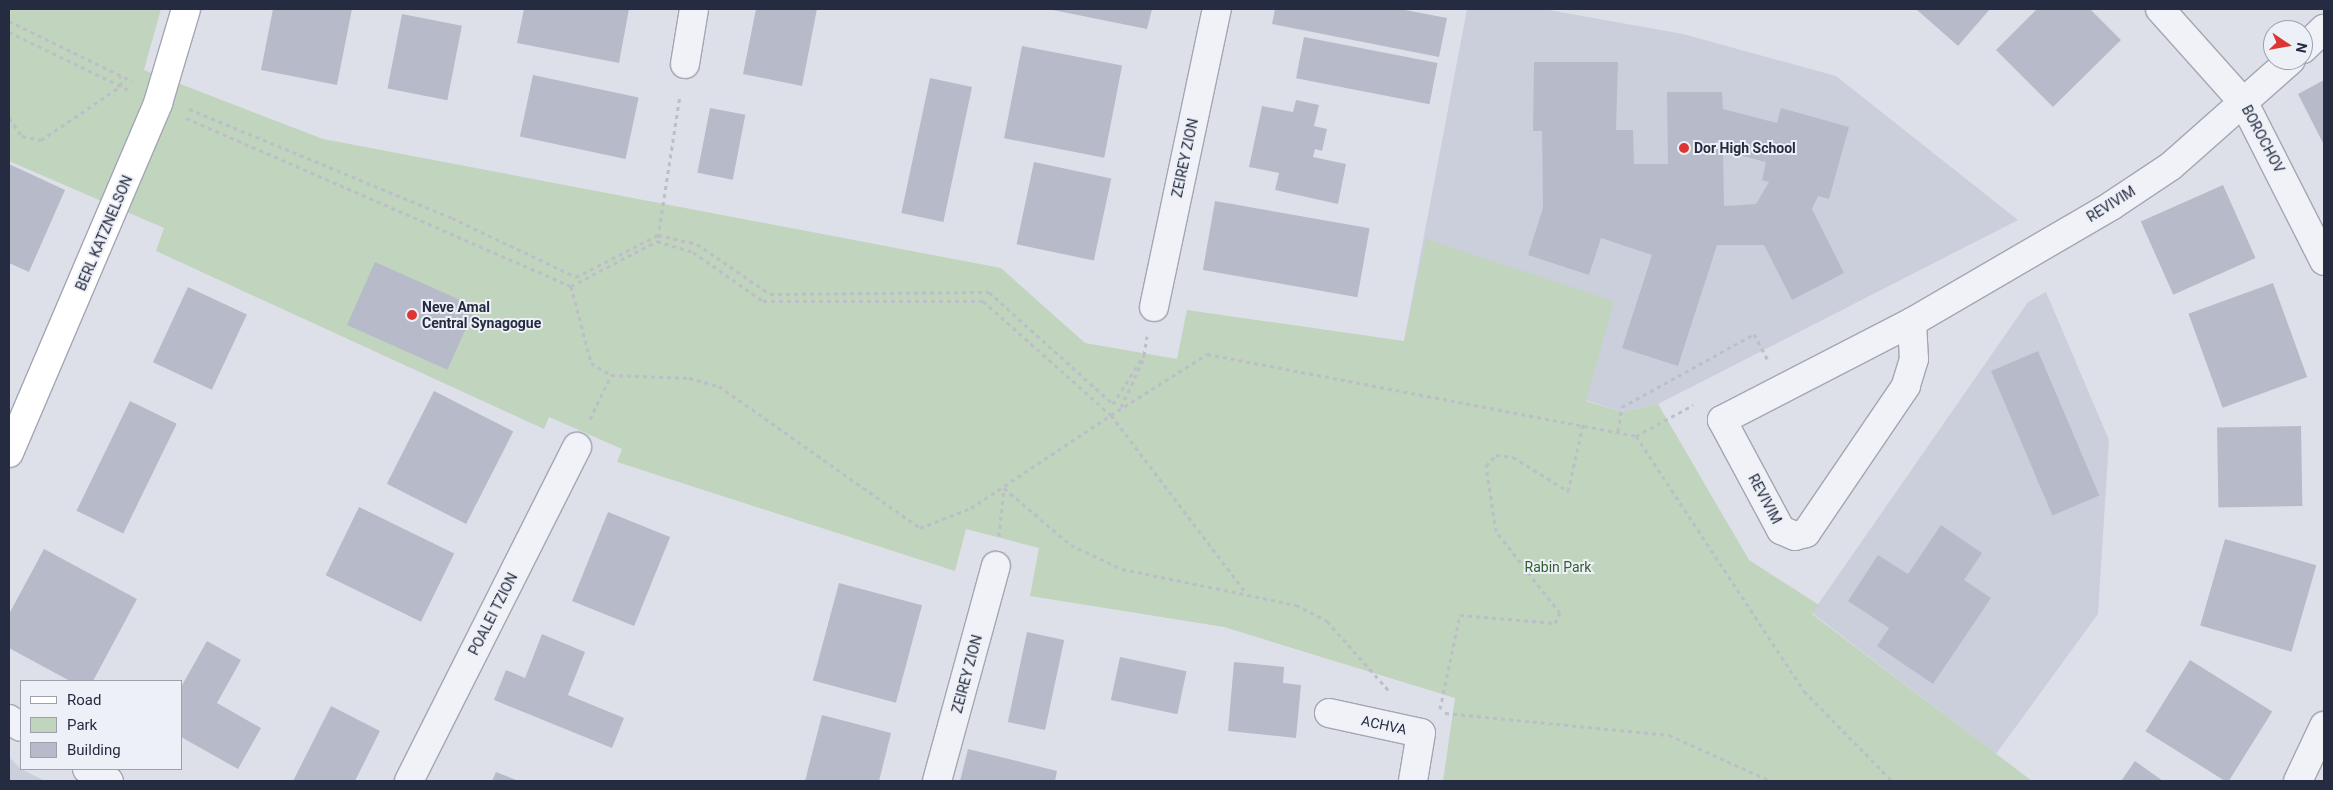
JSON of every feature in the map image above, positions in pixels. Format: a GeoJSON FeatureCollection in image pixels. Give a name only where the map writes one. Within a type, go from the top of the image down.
{"type":"FeatureCollection","features":[{"type":"Feature","properties":{"kind":"street","name":"BERL KATZNELSON"},"geometry":{"type":"LineString","coordinates":[[9,453],[159,99],[186,9]]}},
{"type":"Feature","properties":{"kind":"street"},"geometry":{"type":"LineString","coordinates":[[685,64],[694,9]]}},
{"type":"Feature","properties":{"kind":"street","name":"ZEIREY ZION"},"geometry":{"type":"LineString","coordinates":[[1154,307],[1217,9]]}},
{"type":"Feature","properties":{"kind":"street","name":"BOROCHOV"},"geometry":{"type":"LineString","coordinates":[[2160,9],[2244,103],[2324,261]]}},
{"type":"Feature","properties":{"kind":"street"},"geometry":{"type":"LineString","coordinates":[[2313,40],[2324,30]]}},
{"type":"Feature","properties":{"kind":"street","name":"REVIVIM"},"geometry":{"type":"LineString","coordinates":[[1912,322],[1914,359],[1906,386],[1806,533],[1794,536],[1781,530],[1722,420],[1912,322],[2171,166],[2279,70]]}},
{"type":"Feature","properties":{"kind":"street","name":"POALEI TZION"},"geometry":{"type":"LineString","coordinates":[[409,781],[577,447]]}},
{"type":"Feature","properties":{"kind":"street","name":"ZEIREY ZION"},"geometry":{"type":"LineString","coordinates":[[937,781],[996,566]]}},
{"type":"Feature","properties":{"kind":"street","name":"ACHVA"},"geometry":{"type":"LineString","coordinates":[[1329,713],[1421,732],[1413,781]]}},
{"type":"Feature","properties":{"kind":"street"},"geometry":{"type":"LineString","coordinates":[[9,719],[20,726]]}},
{"type":"Feature","properties":{"kind":"street"},"geometry":{"type":"LineString","coordinates":[[2298,781],[2324,726]]}},
{"type":"Feature","properties":{"kind":"path"},"geometry":{"type":"LineString","coordinates":[[9,20],[120,75],[159,99],[571,286]]}},
{"type":"Feature","properties":{"kind":"path"},"geometry":{"type":"LineString","coordinates":[[9,32],[121,86],[159,99],[452,218],[576,277],[658,235],[697,244],[770,294],[989,292],[1114,404],[1144,355],[1154,307]]}},
{"type":"Feature","properties":{"kind":"path"},"geometry":{"type":"LineString","coordinates":[[657,241],[685,64]]}},
{"type":"Feature","properties":{"kind":"path"},"geometry":{"type":"LineString","coordinates":[[120,75],[121,86]]}},
{"type":"Feature","properties":{"kind":"path"},"geometry":{"type":"LineString","coordinates":[[9,118],[22,136],[41,140],[121,86]]}},
{"type":"Feature","properties":{"kind":"path"},"geometry":{"type":"LineString","coordinates":[[571,286],[657,241],[693,252],[763,301],[983,301],[1111,415],[1246,592]]}},
{"type":"Feature","properties":{"kind":"path"},"geometry":{"type":"LineString","coordinates":[[571,286],[591,363],[611,375],[689,378],[719,386],[920,528],[946,520],[1004,488],[1121,407],[1207,354],[1618,431],[1636,436],[1804,691],[1892,781]]}},
{"type":"Feature","properties":{"kind":"path"},"geometry":{"type":"LineString","coordinates":[[1121,407],[1146,355],[1154,307]]}},
{"type":"Feature","properties":{"kind":"path"},"geometry":{"type":"LineString","coordinates":[[1618,431],[1622,407],[1754,334],[1770,363]]}},
{"type":"Feature","properties":{"kind":"path"},"geometry":{"type":"LineString","coordinates":[[577,447],[611,375]]}},
{"type":"Feature","properties":{"kind":"path"},"geometry":{"type":"LineString","coordinates":[[1439,712],[1460,614],[1554,623],[1560,612],[1496,531],[1486,466],[1496,455],[1513,457],[1568,491],[1583,425]]}},
{"type":"Feature","properties":{"kind":"path"},"geometry":{"type":"LineString","coordinates":[[996,566],[1004,488]]}},
{"type":"Feature","properties":{"kind":"path"},"geometry":{"type":"LineString","coordinates":[[1004,488],[1071,545],[1122,569],[1246,592],[1296,605],[1326,620],[1387,690],[1396,694]]}},
{"type":"Feature","properties":{"kind":"path"},"geometry":{"type":"LineString","coordinates":[[1430,709],[1439,712],[1669,735],[1771,781]]}},
{"type":"Feature","properties":{"kind":"shaded area","name":"Dor High School"},"geometry":{"type":"Polygon","coordinates":[[[1467,9],[1543,9],[1683,34],[1836,76],[2018,220],[1658,404],[1622,412],[1404,341],[1467,9]]]}},
{"type":"Feature","properties":{"kind":"shaded area"},"geometry":{"type":"Polygon","coordinates":[[[2046,292],[2109,440],[2098,614],[1996,754],[1812,613],[2028,302],[2046,292]]]}},
{"type":"Feature","properties":{"kind":"shaded area"},"geometry":{"type":"Polygon","coordinates":[[[9,757],[20,770],[45,781],[9,781],[9,757]]]}},
{"type":"Feature","properties":{"kind":"green space","name":"Rabin Park"},"geometry":{"type":"Polygon","coordinates":[[[9,9],[161,9],[144,70],[323,139],[1001,268],[1085,343],[1177,359],[1187,310],[1404,341],[1426,239],[1614,301],[1586,401],[1622,412],[1658,404],[1749,560],[1819,605],[1812,614],[2032,781],[1443,781],[1455,698],[1224,627],[1030,596],[1039,548],[966,529],[955,571],[617,462],[622,449],[549,417],[544,429],[156,251],[164,228],[9,161],[9,9]]]}},
{"type":"Feature","properties":{"kind":"building"},"geometry":{"type":"Polygon","coordinates":[[[273,9],[352,9],[337,85],[261,70],[273,9]]]}},
{"type":"Feature","properties":{"kind":"building"},"geometry":{"type":"Polygon","coordinates":[[[524,9],[629,9],[619,63],[517,43],[524,9]]]}},
{"type":"Feature","properties":{"kind":"building"},"geometry":{"type":"Polygon","coordinates":[[[756,9],[817,9],[802,86],[743,74],[756,9]]]}},
{"type":"Feature","properties":{"kind":"building"},"geometry":{"type":"Polygon","coordinates":[[[1048,9],[1152,9],[1147,29],[1048,9]]]}},
{"type":"Feature","properties":{"kind":"building"},"geometry":{"type":"Polygon","coordinates":[[[1275,9],[1400,9],[1447,18],[1439,57],[1272,24],[1275,9]]]}},
{"type":"Feature","properties":{"kind":"building"},"geometry":{"type":"Polygon","coordinates":[[[1916,9],[1990,9],[1958,46],[1916,9]]]}},
{"type":"Feature","properties":{"kind":"building"},"geometry":{"type":"Polygon","coordinates":[[[2037,9],[2090,9],[2121,40],[2053,107],[1996,50],[2037,9]]]}},
{"type":"Feature","properties":{"kind":"building"},"geometry":{"type":"Polygon","coordinates":[[[402,14],[462,26],[447,100],[387,89],[402,14]]]}},
{"type":"Feature","properties":{"kind":"building"},"geometry":{"type":"Polygon","coordinates":[[[1304,37],[1438,63],[1429,104],[1296,78],[1304,37]]]}},
{"type":"Feature","properties":{"kind":"building"},"geometry":{"type":"Polygon","coordinates":[[[1022,46],[1122,65],[1104,158],[1004,138],[1022,46]]]}},
{"type":"Feature","properties":{"kind":"building"},"geometry":{"type":"Polygon","coordinates":[[[1534,62],[1618,62],[1616,130],[1633,130],[1634,164],[1668,164],[1667,92],[1722,92],[1723,109],[1777,123],[1781,108],[1849,127],[1829,199],[1818,196],[1812,209],[1844,273],[1792,300],[1764,245],[1717,245],[1678,366],[1622,348],[1652,255],[1601,238],[1589,275],[1528,255],[1543,208],[1542,131],[1533,131],[1534,62]],[[1723,151],[1724,206],[1756,204],[1769,182],[1762,180],[1766,162],[1723,151]]]}},
{"type":"Feature","properties":{"kind":"building"},"geometry":{"type":"Polygon","coordinates":[[[533,75],[639,97],[626,159],[520,137],[533,75]]]}},
{"type":"Feature","properties":{"kind":"building"},"geometry":{"type":"Polygon","coordinates":[[[930,78],[972,87],[943,222],[901,213],[930,78]]]}},
{"type":"Feature","properties":{"kind":"building"},"geometry":{"type":"Polygon","coordinates":[[[2324,80],[2324,145],[2298,94],[2324,80]]]}},
{"type":"Feature","properties":{"kind":"building"},"geometry":{"type":"Polygon","coordinates":[[[1296,100],[1319,105],[1314,126],[1327,129],[1322,151],[1315,149],[1313,157],[1346,164],[1338,204],[1275,190],[1279,173],[1249,167],[1262,106],[1293,112],[1296,100]]]}},
{"type":"Feature","properties":{"kind":"building"},"geometry":{"type":"Polygon","coordinates":[[[710,108],[745,115],[733,180],[697,173],[710,108]]]}},
{"type":"Feature","properties":{"kind":"building"},"geometry":{"type":"Polygon","coordinates":[[[1034,162],[1111,178],[1094,261],[1017,244],[1034,162]]]}},
{"type":"Feature","properties":{"kind":"building"},"geometry":{"type":"Polygon","coordinates":[[[9,164],[65,190],[29,272],[9,263],[9,164]]]}},
{"type":"Feature","properties":{"kind":"building"},"geometry":{"type":"Polygon","coordinates":[[[2223,185],[2256,258],[2173,295],[2141,222],[2223,185]]]}},
{"type":"Feature","properties":{"kind":"building"},"geometry":{"type":"Polygon","coordinates":[[[1215,201],[1370,228],[1357,297],[1203,270],[1215,201]]]}},
{"type":"Feature","properties":{"kind":"building","name":"Neve Amal Central Synagogue"},"geometry":{"type":"Polygon","coordinates":[[[375,262],[475,307],[447,370],[347,325],[375,262]]]}},
{"type":"Feature","properties":{"kind":"building"},"geometry":{"type":"Polygon","coordinates":[[[2273,283],[2307,377],[2223,408],[2188,314],[2273,283]]]}},
{"type":"Feature","properties":{"kind":"building"},"geometry":{"type":"Polygon","coordinates":[[[188,287],[247,314],[212,390],[153,362],[188,287]]]}},
{"type":"Feature","properties":{"kind":"building"},"geometry":{"type":"Polygon","coordinates":[[[2038,351],[2099,496],[2052,515],[1991,371],[2038,351]]]}},
{"type":"Feature","properties":{"kind":"building"},"geometry":{"type":"Polygon","coordinates":[[[434,391],[513,431],[466,524],[387,484],[434,391]]]}},
{"type":"Feature","properties":{"kind":"building"},"geometry":{"type":"Polygon","coordinates":[[[130,401],[177,424],[123,533],[77,511],[130,401]]]}},
{"type":"Feature","properties":{"kind":"building"},"geometry":{"type":"Polygon","coordinates":[[[2301,426],[2302,506],[2218,507],[2217,427],[2301,426]]]}},
{"type":"Feature","properties":{"kind":"building"},"geometry":{"type":"Polygon","coordinates":[[[359,507],[454,553],[421,622],[326,575],[359,507]]]}},
{"type":"Feature","properties":{"kind":"building"},"geometry":{"type":"Polygon","coordinates":[[[608,512],[670,537],[634,626],[572,601],[608,512]]]}},
{"type":"Feature","properties":{"kind":"building"},"geometry":{"type":"Polygon","coordinates":[[[1941,525],[1982,553],[1964,580],[1991,598],[1933,684],[1877,646],[1889,628],[1848,601],[1878,555],[1908,574],[1941,525]]]}},
{"type":"Feature","properties":{"kind":"building"},"geometry":{"type":"Polygon","coordinates":[[[2225,539],[2316,565],[2292,652],[2200,626],[2225,539]]]}},
{"type":"Feature","properties":{"kind":"building"},"geometry":{"type":"Polygon","coordinates":[[[44,549],[137,599],[94,680],[68,680],[9,648],[9,614],[44,549]]]}},
{"type":"Feature","properties":{"kind":"building"},"geometry":{"type":"Polygon","coordinates":[[[839,583],[922,605],[896,703],[813,681],[839,583]]]}},
{"type":"Feature","properties":{"kind":"building"},"geometry":{"type":"Polygon","coordinates":[[[1027,632],[1064,640],[1045,730],[1008,722],[1027,632]]]}},
{"type":"Feature","properties":{"kind":"building"},"geometry":{"type":"Polygon","coordinates":[[[542,634],[585,652],[568,695],[624,718],[612,748],[494,700],[506,670],[525,678],[542,634]]]}},
{"type":"Feature","properties":{"kind":"building"},"geometry":{"type":"Polygon","coordinates":[[[207,641],[241,660],[217,703],[261,728],[238,769],[182,738],[182,685],[207,641]]]}},
{"type":"Feature","properties":{"kind":"building"},"geometry":{"type":"Polygon","coordinates":[[[1120,657],[1187,671],[1177,714],[1111,700],[1120,657]]]}},
{"type":"Feature","properties":{"kind":"building"},"geometry":{"type":"Polygon","coordinates":[[[2190,660],[2272,711],[2229,781],[2225,781],[2145,731],[2190,660]]]}},
{"type":"Feature","properties":{"kind":"building"},"geometry":{"type":"Polygon","coordinates":[[[1234,662],[1284,667],[1283,683],[1301,685],[1296,738],[1228,731],[1234,662]]]}},
{"type":"Feature","properties":{"kind":"building"},"geometry":{"type":"Polygon","coordinates":[[[331,706],[380,731],[355,781],[293,781],[331,706]]]}},
{"type":"Feature","properties":{"kind":"building"},"geometry":{"type":"Polygon","coordinates":[[[822,715],[891,733],[879,781],[805,781],[822,715]]]}},
{"type":"Feature","properties":{"kind":"building"},"geometry":{"type":"Polygon","coordinates":[[[968,749],[1057,771],[1055,781],[960,781],[968,749]]]}},
{"type":"Feature","properties":{"kind":"building"},"geometry":{"type":"Polygon","coordinates":[[[2135,761],[2163,781],[2121,781],[2135,761]]]}},
{"type":"Feature","properties":{"kind":"building"},"geometry":{"type":"Polygon","coordinates":[[[496,772],[519,781],[492,781],[496,772]]]}},
{"type":"Feature","properties":{"kind":"place","name":"Dor High School"},"geometry":{"type":"Point","coordinates":[1684,148]}},
{"type":"Feature","properties":{"kind":"place","name":"Neve Amal Central Synagogue"},"geometry":{"type":"Point","coordinates":[412,315]}}]}
